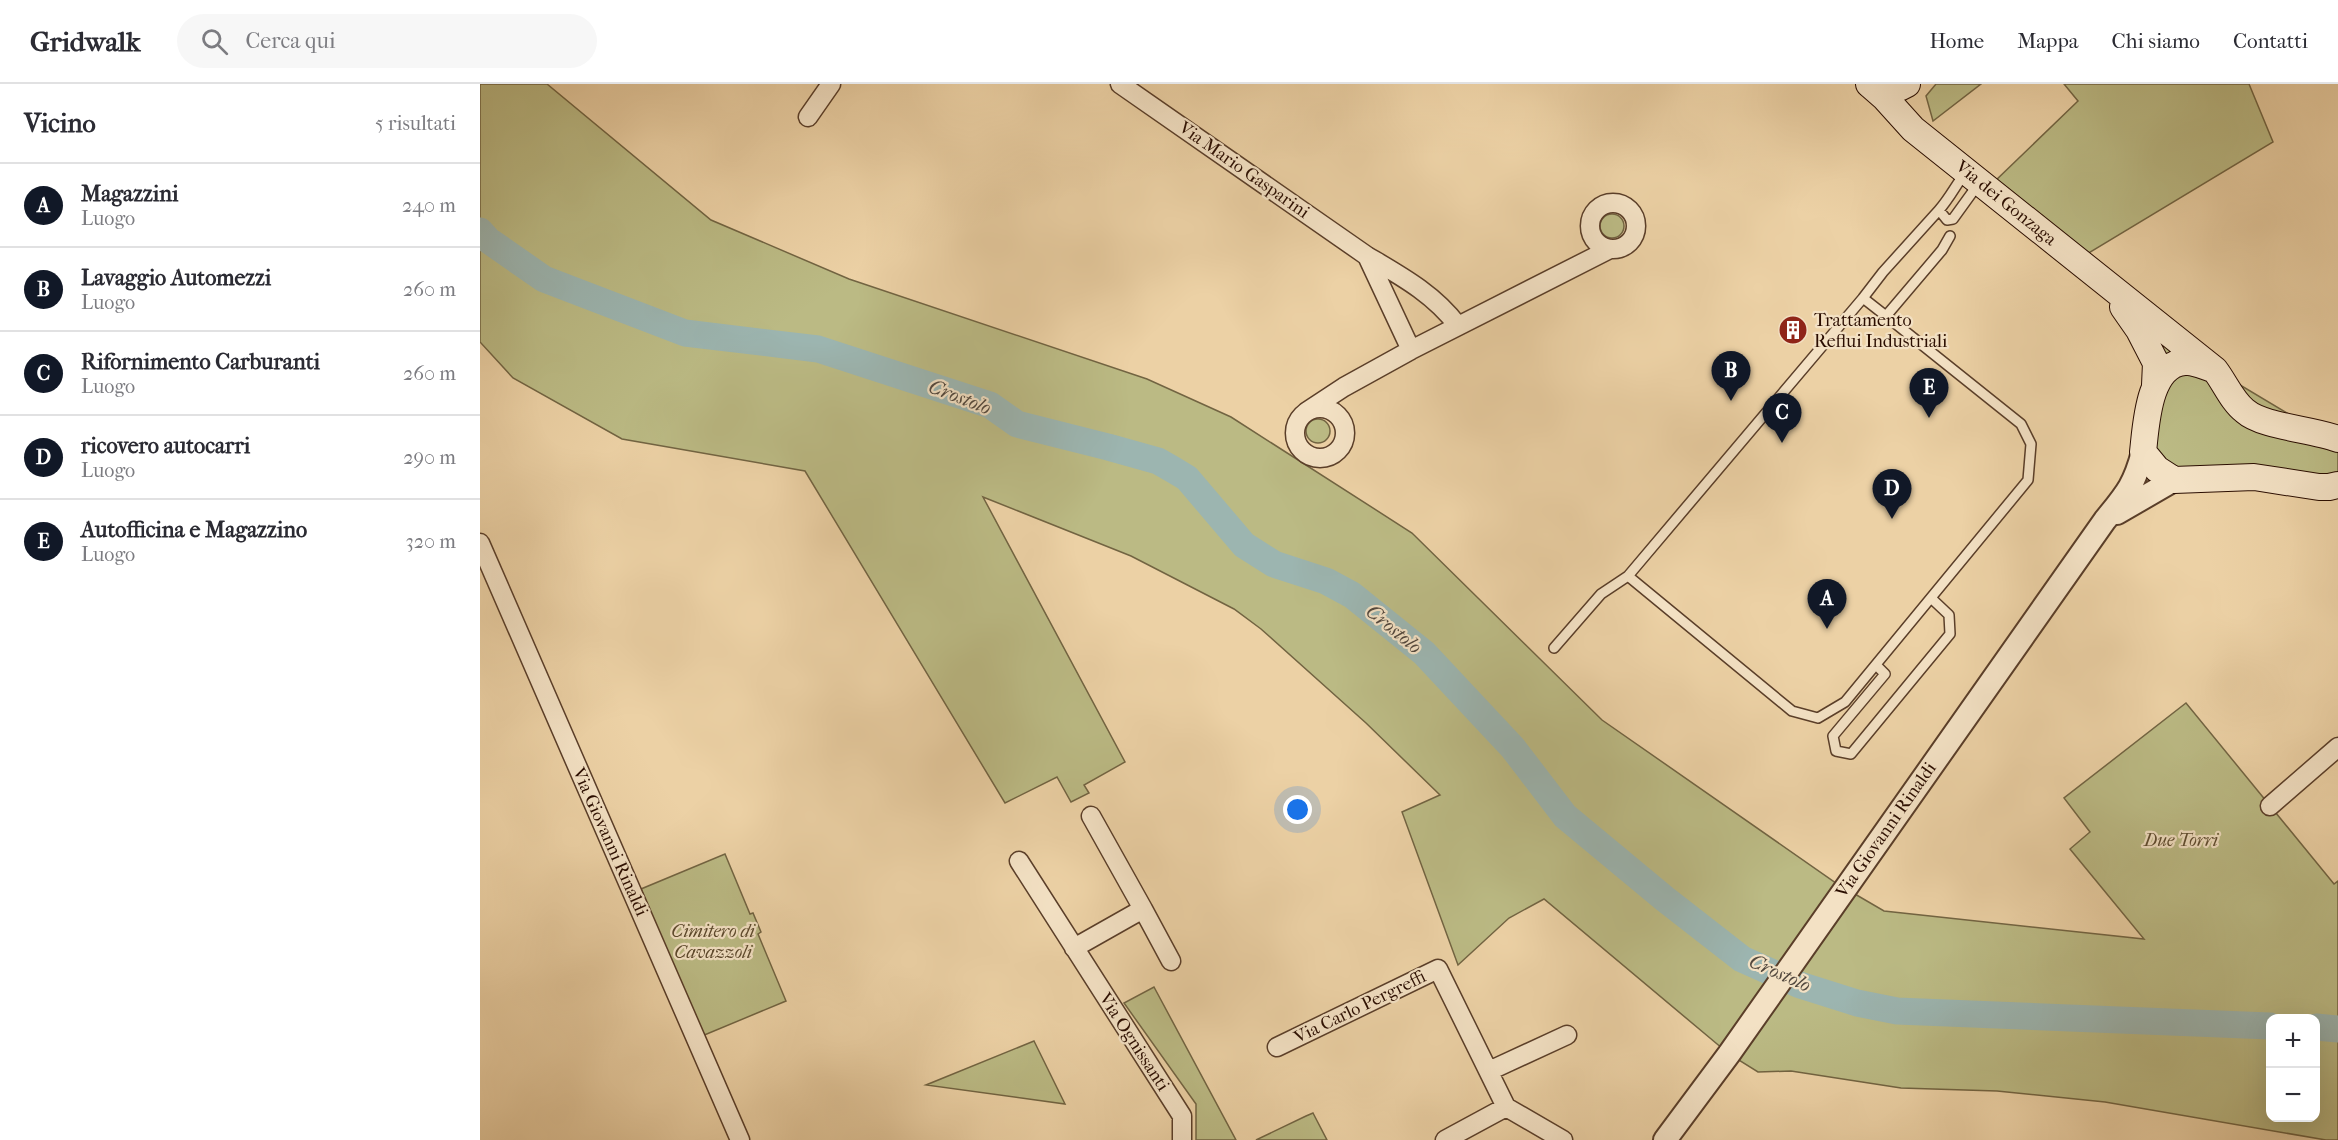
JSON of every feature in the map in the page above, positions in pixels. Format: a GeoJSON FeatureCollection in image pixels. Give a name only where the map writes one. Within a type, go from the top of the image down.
{"type":"FeatureCollection","features":[{"type":"Feature","properties":{"kind":"main road","name":"Via dei Gonzaga"},"geometry":{"type":"LineString","coordinates":[[1870,85],[1888,91],[1897,90],[1909,84]]}},
{"type":"Feature","properties":{"kind":"main road","name":"Via dei Gonzaga"},"geometry":{"type":"LineString","coordinates":[[1907,120],[1905,100],[1909,84]]}},
{"type":"Feature","properties":{"kind":"main road","name":"Via dei Gonzaga"},"geometry":{"type":"LineString","coordinates":[[1870,85],[1907,120],[1913,129],[2215,370],[2237,405],[2254,418],[2332,433]]}},
{"type":"Feature","properties":{"kind":"main road","name":"Via dei Gonzaga"},"geometry":{"type":"LineString","coordinates":[[2108,285],[2139,330],[2156,363],[2155,385],[2150,397],[2143,453]]}},
{"type":"Feature","properties":{"kind":"main road"},"geometry":{"type":"LineString","coordinates":[[2155,385],[2164,373],[2184,362],[2197,363],[2215,370]]}},
{"type":"Feature","properties":{"kind":"main road"},"geometry":{"type":"LineString","coordinates":[[2143,453],[2157,469],[2174,480],[2254,477],[2335,488]]}},
{"type":"Feature","properties":{"kind":"street"},"geometry":{"type":"LineString","coordinates":[[808,117],[831,84]]}},
{"type":"Feature","properties":{"kind":"street","name":"Via Mario Gasparini"},"geometry":{"type":"LineString","coordinates":[[1120,84],[1367,256],[1408,280],[1435,300],[1458,326]]}},
{"type":"Feature","properties":{"kind":"street"},"geometry":{"type":"LineString","coordinates":[[1344,387],[1339,402],[1341,417],[1345,425],[1344,442],[1333,455],[1316,458],[1301,450],[1297,442],[1296,426],[1306,412],[1344,387],[1411,350],[1582,262],[1602,245]]}},
{"type":"Feature","properties":{"kind":"street"},"geometry":{"type":"LineString","coordinates":[[1367,256],[1411,350]]}},
{"type":"Feature","properties":{"kind":"street"},"geometry":{"type":"LineString","coordinates":[[1306,412],[1320,407],[1335,412],[1341,417]]}},
{"type":"Feature","properties":{"kind":"street","name":"Via Giovanni Rinaldi"},"geometry":{"type":"LineString","coordinates":[[1665,1140],[1752,1022],[2105,520],[2130,489],[2137,476],[2143,453]]}},
{"type":"Feature","properties":{"kind":"street","name":"Via Giovanni Rinaldi"},"geometry":{"type":"LineString","coordinates":[[2105,520],[2174,480]]}},
{"type":"Feature","properties":{"kind":"street","name":"Via Giovanni Rinaldi"},"geometry":{"type":"LineString","coordinates":[[480,543],[740,1140]]}},
{"type":"Feature","properties":{"kind":"street"},"geometry":{"type":"LineString","coordinates":[[2270,806],[2338,747]]}},
{"type":"Feature","properties":{"kind":"street"},"geometry":{"type":"LineString","coordinates":[[1091,816],[1171,961]]}},
{"type":"Feature","properties":{"kind":"street","name":"Via Ognissanti"},"geometry":{"type":"LineString","coordinates":[[1019,861],[1182,1116],[1182,1140]]}},
{"type":"Feature","properties":{"kind":"street"},"geometry":{"type":"LineString","coordinates":[[1074,948],[1143,909]]}},
{"type":"Feature","properties":{"kind":"street","name":"Via Carlo Pergreffi"},"geometry":{"type":"LineString","coordinates":[[1277,1047],[1438,969],[1506,1107]]}},
{"type":"Feature","properties":{"kind":"street"},"geometry":{"type":"LineString","coordinates":[[1489,1071],[1567,1035]]}},
{"type":"Feature","properties":{"kind":"street"},"geometry":{"type":"LineString","coordinates":[[1445,1140],[1506,1107],[1563,1140]]}},
{"type":"Feature","properties":{"kind":"lane"},"geometry":{"type":"LineString","coordinates":[[1554,648],[1601,594],[1628,576],[1863,298],[1882,272],[1973,177]]}},
{"type":"Feature","properties":{"kind":"lane"},"geometry":{"type":"LineString","coordinates":[[1939,210],[1947,220],[1953,219],[1973,177]]}},
{"type":"Feature","properties":{"kind":"lane"},"geometry":{"type":"LineString","coordinates":[[1886,315],[1942,250],[1950,236]]}},
{"type":"Feature","properties":{"kind":"lane"},"geometry":{"type":"LineString","coordinates":[[1628,576],[1792,711],[1818,718],[1845,702],[2028,480],[2031,444],[2021,424],[1863,298]]}},
{"type":"Feature","properties":{"kind":"lane"},"geometry":{"type":"LineString","coordinates":[[1876,665],[1885,674],[1833,736],[1836,751],[1851,754],[1950,634],[1949,615],[1931,598]]}},
{"type":"Feature","properties":{"kind":"green space","name":"Due Torri"},"geometry":{"type":"Polygon","coordinates":[[[480,84],[547,84],[711,220],[849,279],[1147,379],[1231,417],[1412,533],[1602,720],[1836,883],[1884,911],[2144,939],[2070,849],[2090,832],[2064,798],[2186,703],[2334,884],[2338,881],[2338,1140],[2326,1140],[2105,1102],[1997,1091],[1901,1088],[1791,1071],[1758,1072],[1729,1054],[1544,899],[1509,918],[1458,965],[1402,812],[1440,795],[1366,723],[1261,629],[1234,609],[1131,556],[983,497],[1125,762],[1084,785],[1089,793],[1071,802],[1057,777],[1005,803],[805,471],[622,439],[513,378],[480,342],[480,84]]]}},
{"type":"Feature","properties":{"kind":"green space"},"geometry":{"type":"Polygon","coordinates":[[[1936,84],[1981,84],[1933,121],[1926,96],[1936,84]]]}},
{"type":"Feature","properties":{"kind":"green space"},"geometry":{"type":"Polygon","coordinates":[[[2064,84],[2249,84],[2273,142],[2082,257],[1992,184],[2078,101],[2064,84]]]}},
{"type":"Feature","properties":{"kind":"green space"},"geometry":{"type":"Polygon","coordinates":[[[1612,214],[1617,215],[1623,221],[1623,231],[1617,237],[1612,238],[1607,237],[1601,231],[1600,226],[1601,221],[1607,215],[1612,214]]]}},
{"type":"Feature","properties":{"kind":"green space"},"geometry":{"type":"Polygon","coordinates":[[[2139,330],[2215,370],[2319,432],[2338,439],[2338,492],[2329,487],[2130,488],[2150,397],[2139,330]]]}},
{"type":"Feature","properties":{"kind":"green space"},"geometry":{"type":"Polygon","coordinates":[[[1318,419],[1327,422],[1330,431],[1327,440],[1318,443],[1309,440],[1306,431],[1309,422],[1318,419]]]}},
{"type":"Feature","properties":{"kind":"green space","name":"Cimitero di Cavazzoli"},"geometry":{"type":"Polygon","coordinates":[[[725,854],[750,914],[753,913],[761,932],[758,934],[786,1001],[702,1036],[641,889],[725,854]]]}},
{"type":"Feature","properties":{"kind":"green space"},"geometry":{"type":"Polygon","coordinates":[[[1154,987],[1236,1140],[1196,1140],[1196,1104],[1124,1003],[1154,987]]]}},
{"type":"Feature","properties":{"kind":"green space"},"geometry":{"type":"Polygon","coordinates":[[[1034,1041],[1065,1104],[926,1085],[1034,1041]]]}},
{"type":"Feature","properties":{"kind":"green space"},"geometry":{"type":"Polygon","coordinates":[[[1313,1113],[1327,1140],[1256,1140],[1306,1116],[1313,1113]]]}},
{"type":"Feature","properties":{"kind":"waterway","name":"Crostolo"},"geometry":{"type":"LineString","coordinates":[[480,231],[488,240],[544,279],[685,333],[818,349],[990,405],[1017,424],[1158,461],[1187,478],[1244,545],[1274,564],[1326,581],[1352,595],[1424,653],[1513,748],[1565,816],[1742,959],[1800,985],[1857,1003],[1897,1011],[2266,1026]]}},
{"type":"Feature","properties":{"kind":"waterway","name":"Crostolo"},"geometry":{"type":"LineString","coordinates":[[2320,1027],[2338,1029]]}},
{"type":"Feature","properties":{"kind":"place","name":"Trattamento Reflui Industriali"},"geometry":{"type":"Point","coordinates":[1793,330]}},
{"type":"Feature","properties":{"kind":"place","name":"Lavaggio Automezzi"},"geometry":{"type":"Point","coordinates":[1731,401]}},
{"type":"Feature","properties":{"kind":"place","name":"Autofficina e Magazzino"},"geometry":{"type":"Point","coordinates":[1929,418]}},
{"type":"Feature","properties":{"kind":"place","name":"Rifornimento Carburanti"},"geometry":{"type":"Point","coordinates":[1782,443]}},
{"type":"Feature","properties":{"kind":"place","name":"ricovero autocarri"},"geometry":{"type":"Point","coordinates":[1892,519]}},
{"type":"Feature","properties":{"kind":"place","name":"Magazzini"},"geometry":{"type":"Point","coordinates":[1827,629]}}]}
